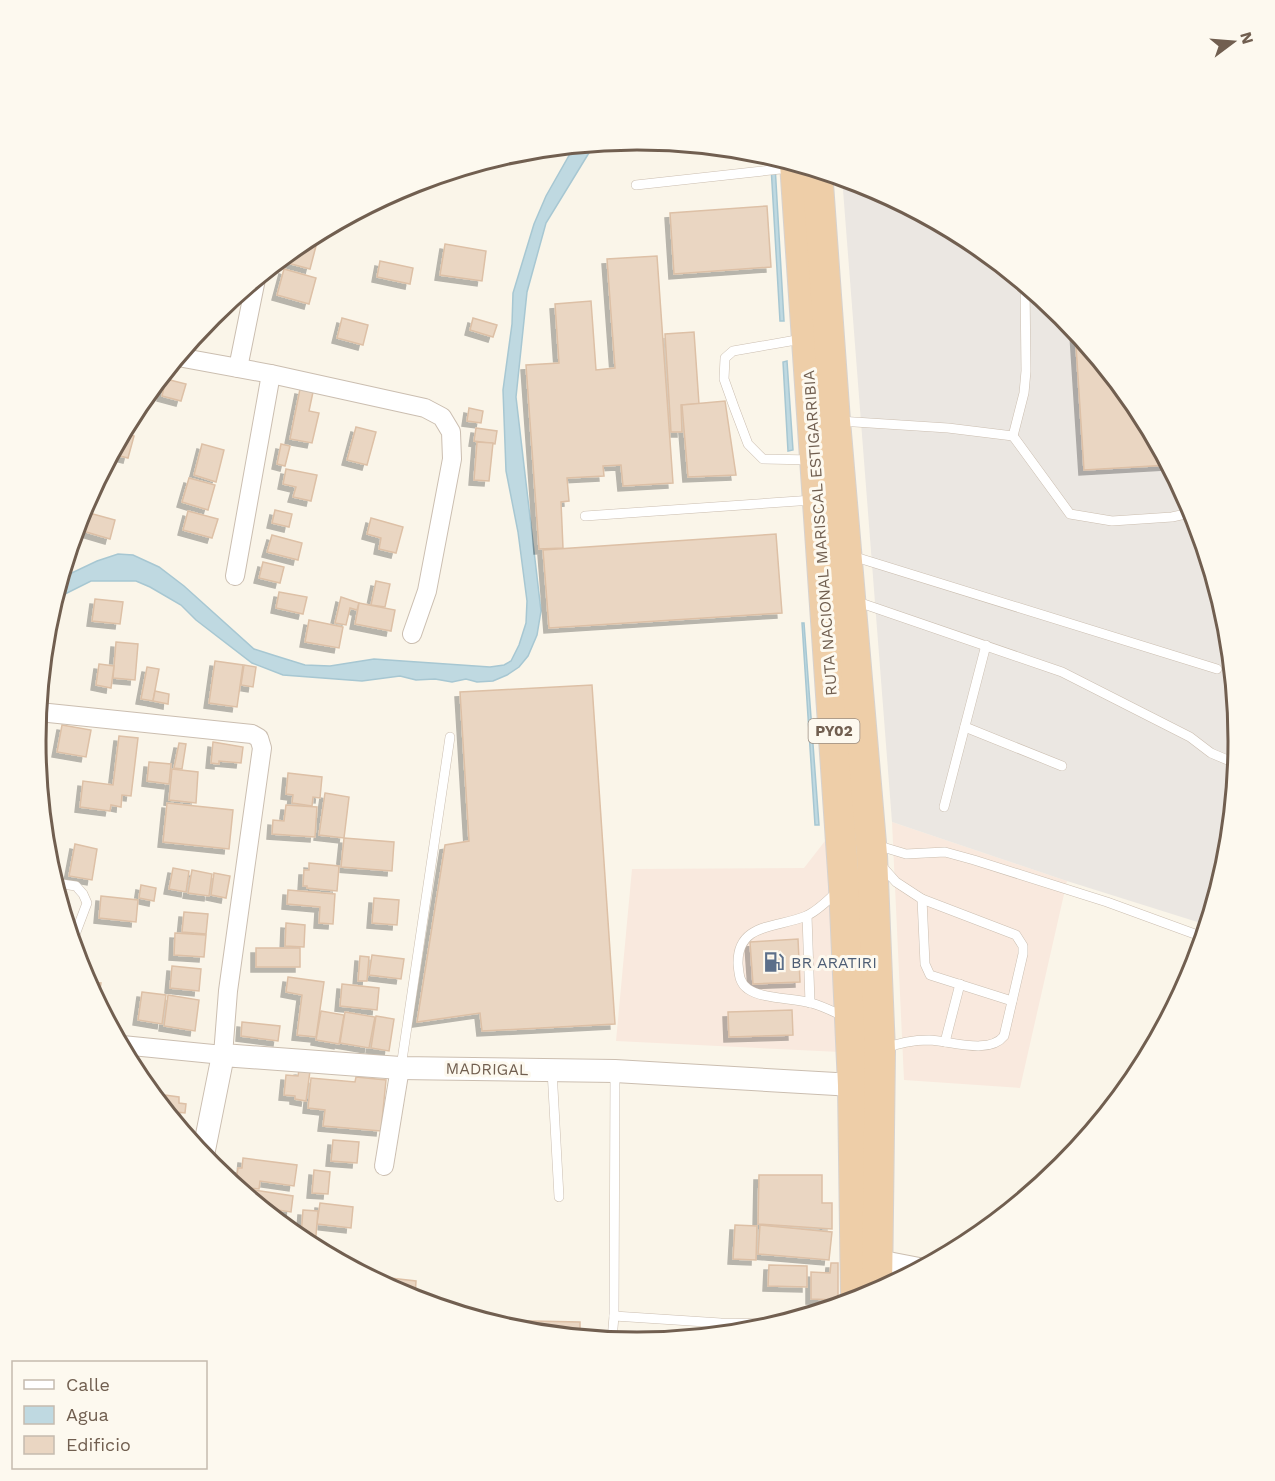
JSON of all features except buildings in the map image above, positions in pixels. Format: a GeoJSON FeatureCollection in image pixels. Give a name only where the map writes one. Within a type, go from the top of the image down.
{"type":"FeatureCollection","features":[{"type":"Feature","properties":{"kind":"highway","name":"RUTA NACIONAL MARISCAL ESTIGARRIBIA"},"geometry":{"type":"LineString","coordinates":[[803,174],[807,338],[844,886],[853,1085],[866,1259],[874,1282]]}},
{"type":"Feature","properties":{"kind":"highway","name":"RUTA NACIONAL MARISCAL ESTIGARRIBIA"},"geometry":{"type":"LineString","coordinates":[[804,174],[835,421],[871,850],[880,1051],[866,1259],[859,1289]]}},
{"type":"Feature","properties":{"kind":"street"},"geometry":{"type":"LineString","coordinates":[[238,368],[253,292]]}},
{"type":"Feature","properties":{"kind":"street"},"geometry":{"type":"LineString","coordinates":[[187,359],[271,374],[425,408],[442,417],[451,432],[452,459],[427,591],[412,634]]}},
{"type":"Feature","properties":{"kind":"street"},"geometry":{"type":"LineString","coordinates":[[235,576],[271,374]]}},
{"type":"Feature","properties":{"kind":"street"},"geometry":{"type":"LineString","coordinates":[[47,713],[252,734],[259,738],[262,747],[228,991],[224,1055],[206,1143]]}},
{"type":"Feature","properties":{"kind":"street"},"geometry":{"type":"LineString","coordinates":[[132,1046],[224,1055]]}},
{"type":"Feature","properties":{"kind":"street","name":"MADRIGAL"},"geometry":{"type":"LineString","coordinates":[[224,1055],[400,1068],[615,1071],[853,1085]]}},
{"type":"Feature","properties":{"kind":"street"},"geometry":{"type":"LineString","coordinates":[[384,1166],[400,1068]]}},
{"type":"Feature","properties":{"kind":"street"},"geometry":{"type":"LineString","coordinates":[[866,1259],[907,1267]]}},
{"type":"Feature","properties":{"kind":"lane"},"geometry":{"type":"LineString","coordinates":[[636,185],[785,169]]}},
{"type":"Feature","properties":{"kind":"lane"},"geometry":{"type":"LineString","coordinates":[[1012,436],[1024,393],[1025,294]]}},
{"type":"Feature","properties":{"kind":"lane"},"geometry":{"type":"LineString","coordinates":[[807,338],[733,351],[725,358],[724,379],[748,444],[763,459],[815,460]]}},
{"type":"Feature","properties":{"kind":"lane"},"geometry":{"type":"LineString","coordinates":[[835,421],[948,428],[1012,436],[1070,514],[1112,521],[1184,514]]}},
{"type":"Feature","properties":{"kind":"lane"},"geometry":{"type":"LineString","coordinates":[[585,516],[818,500]]}},
{"type":"Feature","properties":{"kind":"lane"},"geometry":{"type":"LineString","coordinates":[[846,554],[1217,669]]}},
{"type":"Feature","properties":{"kind":"lane"},"geometry":{"type":"LineString","coordinates":[[850,599],[1062,672],[1190,737],[1211,753],[1228,760]]}},
{"type":"Feature","properties":{"kind":"lane"},"geometry":{"type":"LineString","coordinates":[[944,807],[986,645]]}},
{"type":"Feature","properties":{"kind":"lane"},"geometry":{"type":"LineString","coordinates":[[965,727],[1062,766]]}},
{"type":"Feature","properties":{"kind":"lane"},"geometry":{"type":"LineString","coordinates":[[400,1068],[450,737]]}},
{"type":"Feature","properties":{"kind":"lane"},"geometry":{"type":"LineString","coordinates":[[871,850],[897,882],[922,900],[1016,935],[1021,940],[1023,954],[1004,1036],[1000,1041],[984,1046],[912,1041],[895,1044],[880,1051]]}},
{"type":"Feature","properties":{"kind":"lane"},"geometry":{"type":"LineString","coordinates":[[871,850],[906,854],[945,852],[1107,902],[1196,934]]}},
{"type":"Feature","properties":{"kind":"lane"},"geometry":{"type":"LineString","coordinates":[[65,884],[76,886],[87,903],[77,928]]}},
{"type":"Feature","properties":{"kind":"lane"},"geometry":{"type":"LineString","coordinates":[[844,886],[807,916],[760,929],[746,937],[741,943],[738,971],[741,982],[748,990],[810,1003],[850,1019]]}},
{"type":"Feature","properties":{"kind":"lane"},"geometry":{"type":"LineString","coordinates":[[922,900],[926,969],[930,975],[1012,1001]]}},
{"type":"Feature","properties":{"kind":"lane"},"geometry":{"type":"LineString","coordinates":[[807,916],[810,1003]]}},
{"type":"Feature","properties":{"kind":"lane"},"geometry":{"type":"LineString","coordinates":[[945,1042],[960,984]]}},
{"type":"Feature","properties":{"kind":"lane"},"geometry":{"type":"LineString","coordinates":[[552,1070],[559,1197]]}},
{"type":"Feature","properties":{"kind":"lane"},"geometry":{"type":"LineString","coordinates":[[613,1331],[615,1071]]}},
{"type":"Feature","properties":{"kind":"lane"},"geometry":{"type":"LineString","coordinates":[[614,1316],[733,1323]]}},
{"type":"Feature","properties":{"kind":"shaded area"},"geometry":{"type":"Polygon","coordinates":[[[843,187],[899,210],[966,249],[1027,296],[1082,351],[1106,381],[1129,412],[1149,445],[1184,514],[1208,588],[1217,625],[1227,702],[1227,779],[1223,818],[1217,856],[1199,923],[892,822],[843,187]]]}},
{"type":"Feature","properties":{"kind":"shaded area"},"geometry":{"type":"Polygon","coordinates":[[[892,822],[1067,881],[1020,1088],[904,1080],[892,822]]]}},
{"type":"Feature","properties":{"kind":"shaded area"},"geometry":{"type":"Polygon","coordinates":[[[832,832],[840,1052],[616,1041],[632,869],[804,868],[832,832]]]}},
{"type":"Feature","properties":{"kind":"water"},"geometry":{"type":"Polygon","coordinates":[[[590,152],[546,223],[527,292],[516,397],[541,611],[537,635],[528,656],[519,667],[493,681],[477,682],[466,679],[452,682],[435,679],[416,680],[400,676],[362,681],[283,675],[252,663],[196,620],[181,605],[136,581],[91,581],[66,594],[71,573],[118,554],[133,555],[159,567],[184,586],[254,649],[305,665],[330,666],[374,659],[490,667],[504,665],[511,661],[526,623],[527,601],[518,532],[506,471],[503,390],[512,324],[513,293],[534,224],[546,196],[570,154],[590,152]]]}},
{"type":"Feature","properties":{"kind":"water"},"geometry":{"type":"Polygon","coordinates":[[[771,166],[775,166],[784,321],[780,321],[771,166]]]}},
{"type":"Feature","properties":{"kind":"water"},"geometry":{"type":"Polygon","coordinates":[[[787,361],[793,450],[788,451],[783,362],[787,361]]]}},
{"type":"Feature","properties":{"kind":"water"},"geometry":{"type":"Polygon","coordinates":[[[802,623],[804,623],[819,825],[815,825],[802,623]]]}},
{"type":"Feature","properties":{"kind":"place","name":"BR ARATIRI"},"geometry":{"type":"Point","coordinates":[774,962]}}]}
